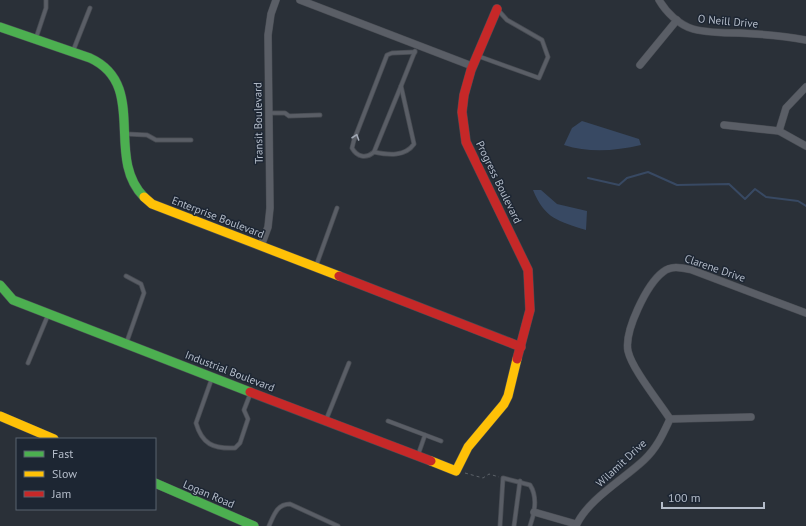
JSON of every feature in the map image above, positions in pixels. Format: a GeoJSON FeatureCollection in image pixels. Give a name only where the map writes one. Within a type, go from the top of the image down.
{"type":"FeatureCollection","features":[{"type":"Feature","properties":{"kind":"street","name":"Transit Boulevard"},"geometry":{"type":"LineString","coordinates":[[261,246],[268,227],[270,208],[268,35],[271,14],[276,0]]}},
{"type":"Feature","properties":{"kind":"street"},"geometry":{"type":"LineString","coordinates":[[300,0],[416,48],[472,66]]}},
{"type":"Feature","properties":{"kind":"street","name":"O Neill Drive"},"geometry":{"type":"LineString","coordinates":[[659,0],[664,8],[677,20],[692,29],[710,32],[775,35],[806,40]]}},
{"type":"Feature","properties":{"kind":"street","name":"Progress Boulevard"},"geometry":{"type":"LineString","coordinates":[[456,471],[468,447],[504,404],[508,396],[530,310],[528,270],[466,142],[462,108],[472,66],[497,9]]}},
{"type":"Feature","properties":{"kind":"street"},"geometry":{"type":"LineString","coordinates":[[640,65],[677,20]]}},
{"type":"Feature","properties":{"kind":"street","name":"Enterprise Boulevard"},"geometry":{"type":"LineString","coordinates":[[0,26],[96,61],[113,76],[121,89],[126,110],[128,170],[134,184],[142,195],[152,204],[521,347]]}},
{"type":"Feature","properties":{"kind":"street"},"geometry":{"type":"LineString","coordinates":[[779,131],[786,108],[806,87]]}},
{"type":"Feature","properties":{"kind":"street"},"geometry":{"type":"LineString","coordinates":[[724,125],[779,131],[806,146]]}},
{"type":"Feature","properties":{"kind":"street","name":"Clarene Drive"},"geometry":{"type":"LineString","coordinates":[[670,419],[638,370],[628,351],[629,328],[651,285],[663,271],[677,267],[692,270],[806,314]]}},
{"type":"Feature","properties":{"kind":"street","name":"Industrial Boulevard"},"geometry":{"type":"LineString","coordinates":[[0,286],[13,300],[456,471]]}},
{"type":"Feature","properties":{"kind":"street"},"geometry":{"type":"LineString","coordinates":[[0,416],[52,438]]}},
{"type":"Feature","properties":{"kind":"street"},"geometry":{"type":"LineString","coordinates":[[670,419],[751,417]]}},
{"type":"Feature","properties":{"kind":"street","name":"Wilamit Drive"},"geometry":{"type":"LineString","coordinates":[[576,525],[590,507],[645,460],[660,441],[670,419]]}},
{"type":"Feature","properties":{"kind":"street","name":"Logan Road"},"geometry":{"type":"LineString","coordinates":[[156,483],[254,526]]}},
{"type":"Feature","properties":{"kind":"street"},"geometry":{"type":"LineString","coordinates":[[534,512],[576,525]]}},
{"type":"Feature","properties":{"kind":"lane"},"geometry":{"type":"LineString","coordinates":[[35,39],[46,8],[46,0]]}},
{"type":"Feature","properties":{"kind":"lane"},"geometry":{"type":"LineString","coordinates":[[73,52],[90,8]]}},
{"type":"Feature","properties":{"kind":"lane"},"geometry":{"type":"LineString","coordinates":[[477,55],[539,78],[543,71],[548,57],[542,40],[507,20],[497,9]]}},
{"type":"Feature","properties":{"kind":"lane"},"geometry":{"type":"LineString","coordinates":[[416,48],[374,152],[370,155],[362,157],[355,154],[352,148],[387,55],[416,48]]}},
{"type":"Feature","properties":{"kind":"lane"},"geometry":{"type":"LineString","coordinates":[[374,152],[392,156],[412,147],[414,144],[401,86]]}},
{"type":"Feature","properties":{"kind":"lane"},"geometry":{"type":"LineString","coordinates":[[269,113],[285,113],[289,116],[320,115]]}},
{"type":"Feature","properties":{"kind":"lane"},"geometry":{"type":"LineString","coordinates":[[126,134],[147,136],[156,140],[191,140]]}},
{"type":"Feature","properties":{"kind":"lane"},"geometry":{"type":"LineString","coordinates":[[316,267],[337,208]]}},
{"type":"Feature","properties":{"kind":"lane"},"geometry":{"type":"LineString","coordinates":[[126,276],[141,284],[144,293],[126,344]]}},
{"type":"Feature","properties":{"kind":"lane"},"geometry":{"type":"LineString","coordinates":[[28,363],[48,314]]}},
{"type":"Feature","properties":{"kind":"lane"},"geometry":{"type":"LineString","coordinates":[[326,421],[349,363]]}},
{"type":"Feature","properties":{"kind":"lane"},"geometry":{"type":"LineString","coordinates":[[213,377],[196,423],[204,440],[210,445],[225,449],[235,448],[240,443],[248,420],[244,410],[251,392]]}},
{"type":"Feature","properties":{"kind":"lane"},"geometry":{"type":"LineString","coordinates":[[388,421],[441,441]]}},
{"type":"Feature","properties":{"kind":"lane"},"geometry":{"type":"LineString","coordinates":[[418,456],[426,435]]}},
{"type":"Feature","properties":{"kind":"lane"},"geometry":{"type":"LineString","coordinates":[[500,526],[503,478],[520,481],[530,485],[534,491],[536,499],[530,526]]}},
{"type":"Feature","properties":{"kind":"lane"},"geometry":{"type":"LineString","coordinates":[[514,526],[520,481]]}},
{"type":"Feature","properties":{"kind":"lane"},"geometry":{"type":"LineString","coordinates":[[269,526],[278,507],[284,504],[290,504],[338,526]]}},
{"type":"Feature","properties":{"kind":"path"},"geometry":{"type":"LineString","coordinates":[[456,471],[483,478],[489,474],[503,478]]}},
{"type":"Feature","properties":{"kind":"water"},"geometry":{"type":"Polygon","coordinates":[[[582,121],[639,139],[641,145],[622,149],[592,150],[573,148],[564,145],[572,128],[582,121]]]}},
{"type":"Feature","properties":{"kind":"water"},"geometry":{"type":"Polygon","coordinates":[[[533,190],[541,190],[557,204],[587,211],[586,230],[554,218],[542,207],[533,190]]]}},
{"type":"Feature","properties":{"kind":"waterway"},"geometry":{"type":"LineString","coordinates":[[588,178],[619,185],[627,178],[648,172],[677,185],[729,184],[745,199],[755,189],[766,197],[798,201],[806,206]]}},
{"type":"Feature","properties":{"kind":"traffic: fast"},"geometry":{"type":"LineString","coordinates":[[0,27],[90,58],[108,70],[118,85],[122,103],[127,162],[133,181],[144,197]]}},
{"type":"Feature","properties":{"kind":"traffic: fast"},"geometry":{"type":"LineString","coordinates":[[0,285],[13,300],[250,392]]}},
{"type":"Feature","properties":{"kind":"traffic: fast"},"geometry":{"type":"LineString","coordinates":[[156,483],[254,526]]}},
{"type":"Feature","properties":{"kind":"traffic: slow"},"geometry":{"type":"LineString","coordinates":[[144,197],[152,204],[339,276]]}},
{"type":"Feature","properties":{"kind":"traffic: slow"},"geometry":{"type":"LineString","coordinates":[[431,461],[456,471],[468,447],[504,404],[508,396],[517,359]]}},
{"type":"Feature","properties":{"kind":"traffic: slow"},"geometry":{"type":"LineString","coordinates":[[0,416],[52,438]]}},
{"type":"Feature","properties":{"kind":"traffic: jam"},"geometry":{"type":"LineString","coordinates":[[497,9],[471,70],[464,95],[462,112],[466,142],[528,270],[530,310],[517,359]]}},
{"type":"Feature","properties":{"kind":"traffic: jam"},"geometry":{"type":"LineString","coordinates":[[339,276],[521,347]]}},
{"type":"Feature","properties":{"kind":"traffic: jam"},"geometry":{"type":"LineString","coordinates":[[250,392],[431,461]]}}]}
